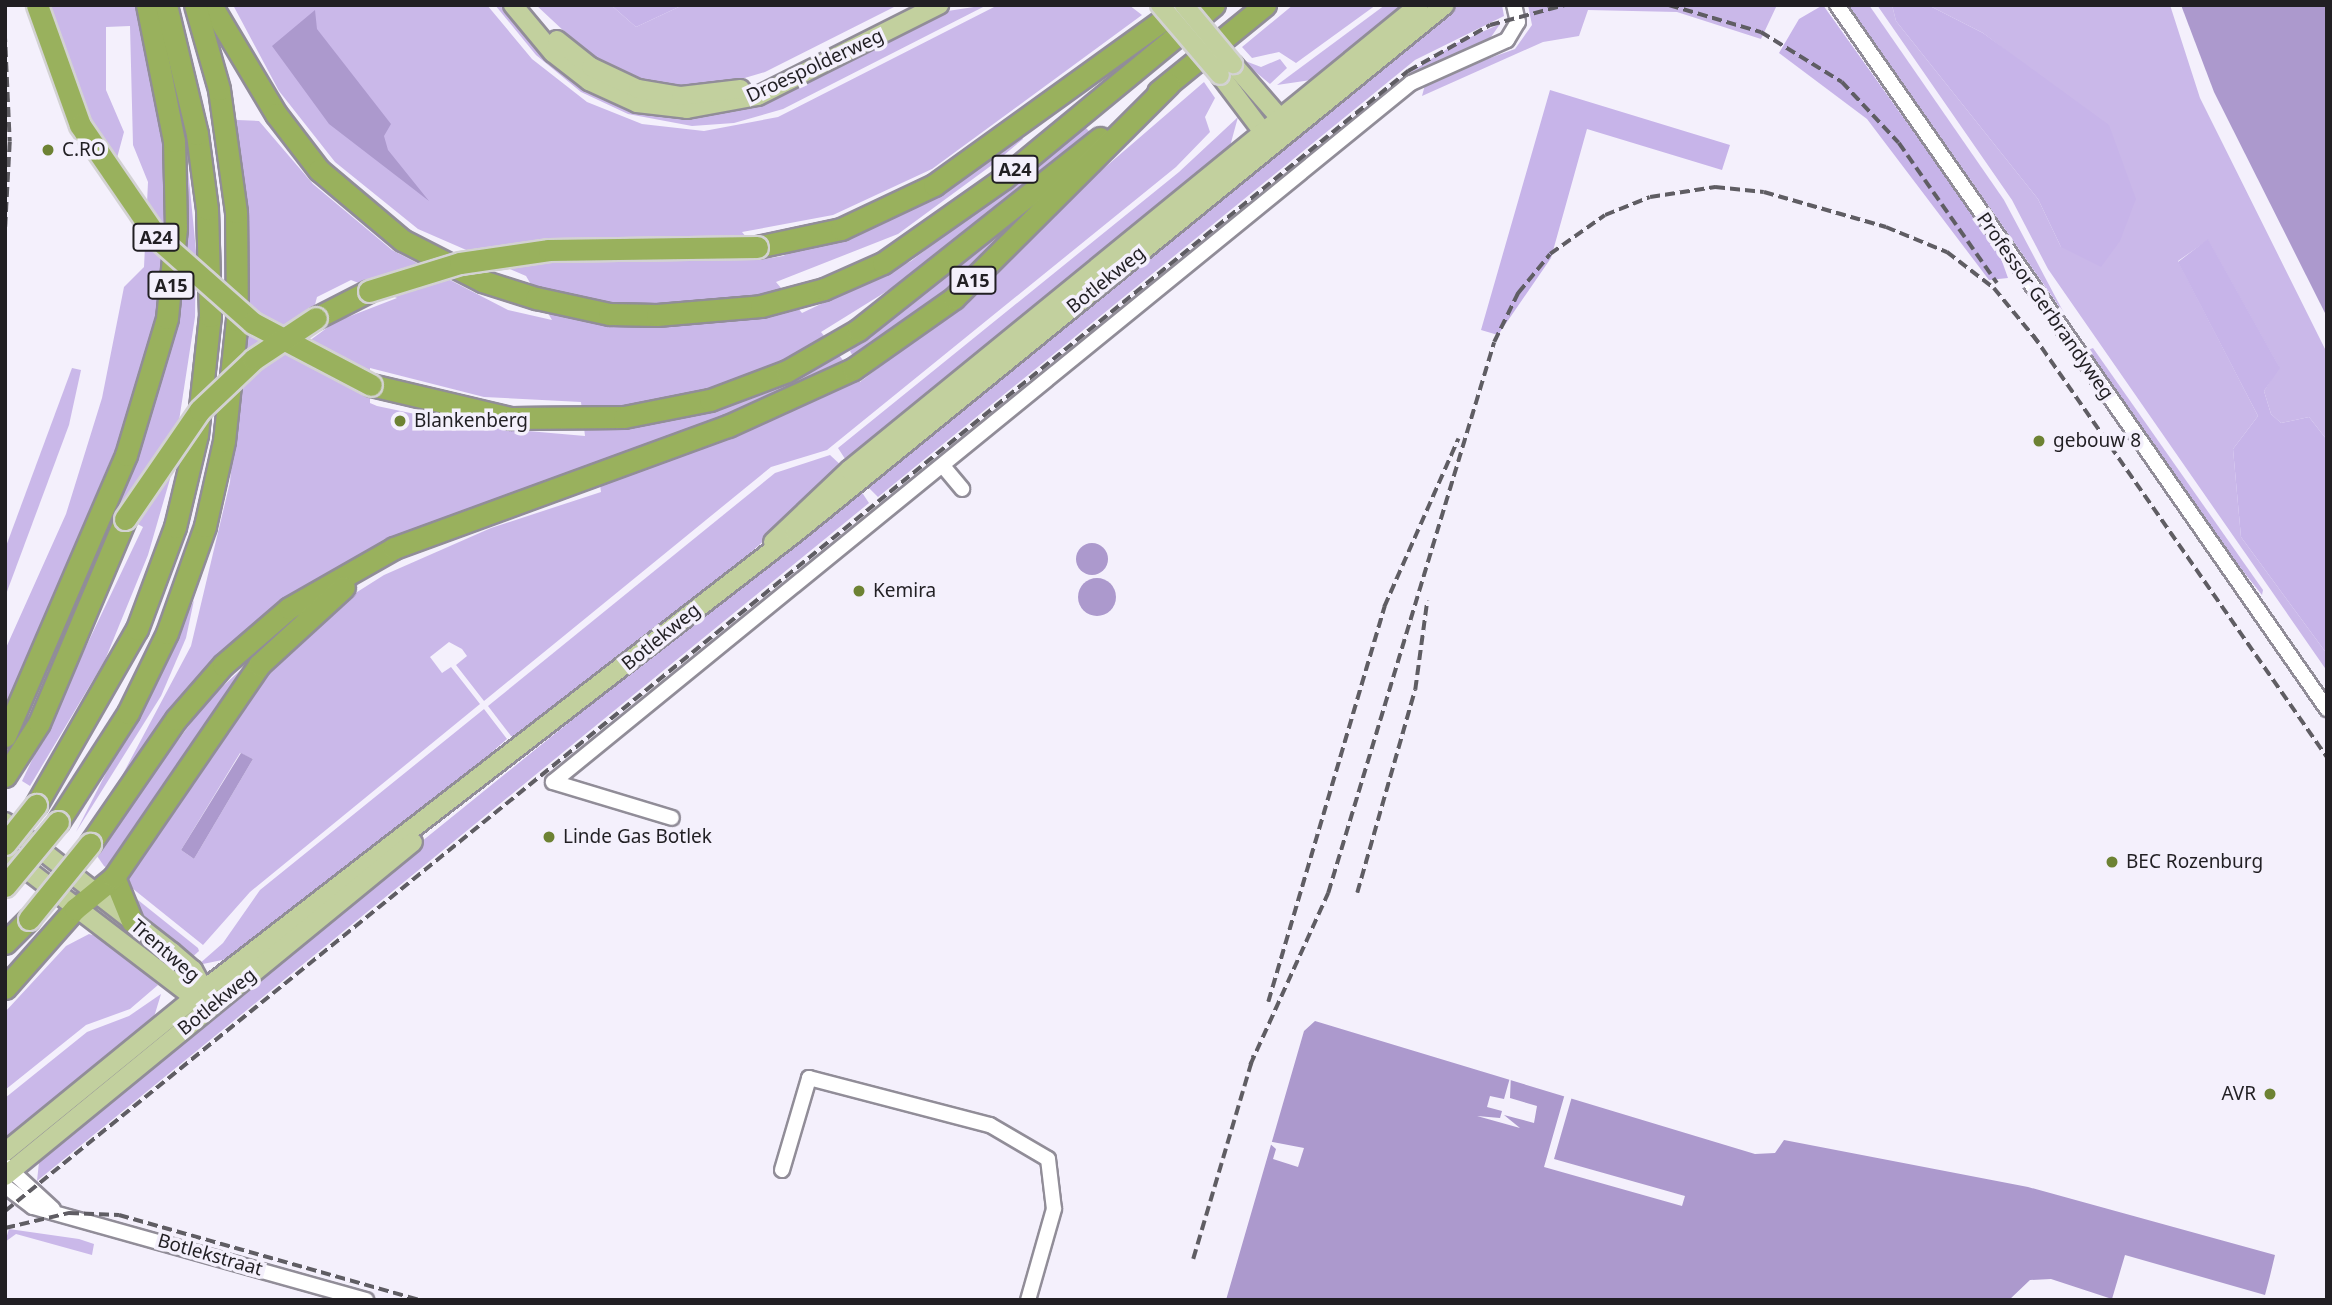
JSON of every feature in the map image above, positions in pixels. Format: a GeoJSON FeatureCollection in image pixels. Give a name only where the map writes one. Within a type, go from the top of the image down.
{"type":"FeatureCollection","features":[{"type":"Feature","properties":{"kind":"highway","name":"A24"},"geometry":{"type":"LineString","coordinates":[[37,5],[80,125],[158,239],[253,323],[371,386],[472,412],[581,420],[710,400],[836,344],[1265,5]]}},
{"type":"Feature","properties":{"kind":"highway","name":"A15"},"geometry":{"type":"LineString","coordinates":[[5,736],[126,455],[167,318],[176,228],[174,141],[148,5]]}},
{"type":"Feature","properties":{"kind":"highway","name":"A15"},"geometry":{"type":"LineString","coordinates":[[5,844],[36,805],[137,629],[175,527],[197,435],[210,316],[207,209],[197,134],[166,5]]}},
{"type":"Feature","properties":{"kind":"highway"},"geometry":{"type":"LineString","coordinates":[[5,886],[58,822],[128,713],[167,633],[201,539],[224,441],[237,320],[236,212],[219,89],[195,5]]}},
{"type":"Feature","properties":{"kind":"highway","name":"A24"},"geometry":{"type":"LineString","coordinates":[[211,5],[276,114],[346,196],[451,267],[536,298],[609,314],[657,315],[739,310],[794,298],[883,263],[937,230],[1214,5]]}},
{"type":"Feature","properties":{"kind":"highway","name":"A24"},"geometry":{"type":"LineString","coordinates":[[5,776],[39,723],[125,519],[200,410],[254,359],[316,318],[369,291],[460,263],[549,250],[757,247],[841,229],[934,185],[1184,5]]}},
{"type":"Feature","properties":{"kind":"highway","name":"A15"},"geometry":{"type":"LineString","coordinates":[[5,943],[29,919],[90,844],[176,719],[251,639],[347,571],[458,522],[788,402],[853,369],[954,298],[1168,84]]}},
{"type":"Feature","properties":{"kind":"highway","name":"A15"},"geometry":{"type":"LineString","coordinates":[[5,988],[75,909],[114,877],[259,665],[342,589],[458,522]]}},
{"type":"Feature","properties":{"kind":"highway"},"geometry":{"type":"LineString","coordinates":[[114,877],[132,921]]}},
{"type":"Feature","properties":{"kind":"main road","name":"Droespolderweg"},"geometry":{"type":"LineString","coordinates":[[513,5],[553,53],[589,81],[638,103],[687,110],[736,103],[776,88],[939,5]]}},
{"type":"Feature","properties":{"kind":"main road","name":"Droespolderweg"},"geometry":{"type":"LineString","coordinates":[[526,5],[561,45],[604,75],[656,93],[704,96],[778,76],[917,5]]}},
{"type":"Feature","properties":{"kind":"main road"},"geometry":{"type":"LineString","coordinates":[[1160,5],[1226,70],[1280,118],[1284,137],[1263,132],[1226,70],[1184,5]]}},
{"type":"Feature","properties":{"kind":"main road","name":"Botlekweg"},"geometry":{"type":"LineString","coordinates":[[765,553],[788,523],[849,470],[1419,5]]}},
{"type":"Feature","properties":{"kind":"main road","name":"Botlekweg"},"geometry":{"type":"LineString","coordinates":[[7,1165],[199,993],[425,825],[1445,5]]}},
{"type":"Feature","properties":{"kind":"main road","name":"Trentweg"},"geometry":{"type":"LineString","coordinates":[[5,822],[132,921],[211,1007]]}},
{"type":"Feature","properties":{"kind":"main road","name":"Botlekweg"},"geometry":{"type":"LineString","coordinates":[[7,1165],[211,1007],[412,844],[425,825]]}},
{"type":"Feature","properties":{"kind":"main road","name":"Trentweg"},"geometry":{"type":"LineString","coordinates":[[5,853],[75,909],[199,993]]}},
{"type":"Feature","properties":{"kind":"street"},"geometry":{"type":"LineString","coordinates":[[672,818],[553,782],[1411,83],[1507,40],[1518,22],[1514,5]]}},
{"type":"Feature","properties":{"kind":"street","name":"Professor Gerbrandyweg"},"geometry":{"type":"LineString","coordinates":[[1836,5],[2327,709]]}},
{"type":"Feature","properties":{"kind":"street"},"geometry":{"type":"LineString","coordinates":[[943,466],[962,489]]}},
{"type":"Feature","properties":{"kind":"street"},"geometry":{"type":"LineString","coordinates":[[782,1170],[809,1078],[990,1125],[1048,1159],[1054,1209],[1028,1300]]}},
{"type":"Feature","properties":{"kind":"street","name":"Botlekstraat"},"geometry":{"type":"LineString","coordinates":[[7,1165],[54,1210]]}},
{"type":"Feature","properties":{"kind":"street","name":"Botlekstraat"},"geometry":{"type":"LineString","coordinates":[[5,1186],[33,1207],[54,1210],[366,1300]]}},
{"type":"Feature","properties":{"kind":"shaded area"},"geometry":{"type":"Polygon","coordinates":[[[46,5],[138,5],[163,118],[168,220],[158,318],[139,393],[5,709],[5,650],[66,514],[102,398],[124,287],[144,267],[148,182],[133,145],[130,26],[106,27],[106,90],[124,132],[117,158],[88,120],[46,5]]]}},
{"type":"Feature","properties":{"kind":"shaded area"},"geometry":{"type":"Polygon","coordinates":[[[233,5],[487,5],[532,59],[587,102],[642,124],[704,131],[778,117],[998,5],[1129,5],[1142,15],[932,169],[833,215],[742,232],[764,259],[783,256],[1020,134],[1023,139],[992,165],[898,234],[776,282],[802,313],[911,261],[1085,127],[1090,132],[937,260],[821,332],[860,382],[969,297],[1066,201],[1204,82],[1215,98],[1205,117],[1210,132],[1176,167],[827,450],[771,467],[484,701],[456,665],[467,656],[462,649],[449,642],[430,657],[442,673],[451,667],[480,704],[250,892],[203,945],[127,884],[129,877],[266,673],[335,606],[384,575],[491,528],[601,492],[597,462],[277,611],[108,802],[191,646],[230,482],[243,308],[237,120],[259,121],[313,184],[392,250],[508,310],[552,320],[526,276],[418,229],[335,162],[279,91],[233,5]],[[351,280],[317,297],[305,344],[335,322],[397,298],[351,280]],[[370,368],[370,403],[472,426],[585,436],[581,402],[484,397],[370,368]],[[240,753],[181,850],[194,859],[253,759],[240,753]]]}},
{"type":"Feature","properties":{"kind":"shaded area"},"geometry":{"type":"Polygon","coordinates":[[[495,5],[506,5],[540,50],[584,88],[632,109],[683,118],[751,107],[941,12],[987,5],[783,109],[734,123],[692,126],[628,114],[581,92],[536,55],[495,5]]]}},
{"type":"Feature","properties":{"kind":"shaded area"},"geometry":{"type":"Polygon","coordinates":[[[536,5],[611,5],[636,27],[683,5],[898,5],[765,72],[721,85],[679,88],[641,81],[596,61],[536,5]]]}},
{"type":"Feature","properties":{"kind":"shaded area"},"geometry":{"type":"Polygon","coordinates":[[[611,5],[683,5],[636,27],[611,5]]]}},
{"type":"Feature","properties":{"kind":"shaded area"},"geometry":{"type":"Polygon","coordinates":[[[1293,5],[1376,5],[1296,63],[1279,52],[1252,58],[1242,47],[1293,5]]]}},
{"type":"Feature","properties":{"kind":"shaded area"},"geometry":{"type":"Polygon","coordinates":[[[1385,5],[1403,5],[1311,80],[1277,85],[1385,5]]]}},
{"type":"Feature","properties":{"kind":"shaded area"},"geometry":{"type":"Polygon","coordinates":[[[1456,5],[1502,5],[1504,16],[1415,60],[878,497],[864,483],[1456,5]]]}},
{"type":"Feature","properties":{"kind":"shaded area"},"geometry":{"type":"Polygon","coordinates":[[[1528,5],[1777,5],[1761,39],[1677,12],[1588,10],[1579,36],[1543,42],[1422,96],[1426,81],[1515,49],[1532,25],[1528,5]]]}},
{"type":"Feature","properties":{"kind":"shaded area"},"geometry":{"type":"Polygon","coordinates":[[[1823,5],[1998,250],[2008,278],[1989,280],[1867,119],[1779,53],[1799,19],[1823,5]]]}},
{"type":"Feature","properties":{"kind":"shaded area"},"geometry":{"type":"Polygon","coordinates":[[[1848,5],[1869,5],[2004,200],[2065,315],[1848,5]]]}},
{"type":"Feature","properties":{"kind":"shaded area"},"geometry":{"type":"Polygon","coordinates":[[[1877,5],[1892,5],[1896,21],[2038,199],[2061,247],[2030,69],[1983,33],[1928,5],[2170,5],[2200,98],[2327,353],[2327,440],[2309,417],[2281,423],[2271,414],[2264,391],[2279,367],[2208,240],[2178,261],[2258,416],[2233,449],[2241,537],[2327,654],[2327,671],[2048,269],[2012,200],[1877,5]]]}},
{"type":"Feature","properties":{"kind":"shaded area"},"geometry":{"type":"Polygon","coordinates":[[[1892,5],[1928,5],[1983,33],[2109,125],[2136,199],[2120,241],[2101,267],[2061,247],[2038,199],[1896,21],[1892,5]]]}},
{"type":"Feature","properties":{"kind":"shaded area"},"geometry":{"type":"Polygon","coordinates":[[[2181,5],[2327,5],[2327,317],[2214,92],[2181,5]]]}},
{"type":"Feature","properties":{"kind":"shaded area"},"geometry":{"type":"Polygon","coordinates":[[[315,10],[317,29],[391,124],[384,136],[388,150],[429,201],[329,124],[272,46],[315,10]]]}},
{"type":"Feature","properties":{"kind":"shaded area"},"geometry":{"type":"Polygon","coordinates":[[[1500,24],[1489,40],[1406,75],[1455,44],[1500,24]]]}},
{"type":"Feature","properties":{"kind":"shaded area"},"geometry":{"type":"Polygon","coordinates":[[[1240,59],[1261,67],[1280,59],[1287,68],[1270,84],[1240,59]]]}},
{"type":"Feature","properties":{"kind":"shaded area"},"geometry":{"type":"Polygon","coordinates":[[[1550,90],[1730,145],[1722,170],[1587,129],[1551,258],[1498,335],[1481,330],[1550,90]]]}},
{"type":"Feature","properties":{"kind":"shaded area"},"geometry":{"type":"Polygon","coordinates":[[[1238,117],[1229,150],[849,465],[838,448],[1179,172],[1238,117]]]}},
{"type":"Feature","properties":{"kind":"shaded area"},"geometry":{"type":"Polygon","coordinates":[[[185,138],[196,251],[195,317],[170,479],[148,555],[105,660],[30,786],[22,781],[143,527],[112,510],[164,370],[185,187],[185,138]]]}},
{"type":"Feature","properties":{"kind":"shaded area"},"geometry":{"type":"Polygon","coordinates":[[[1026,214],[981,265],[854,358],[850,351],[1026,214]]]}},
{"type":"Feature","properties":{"kind":"shaded area"},"geometry":{"type":"Polygon","coordinates":[[[2208,239],[2280,368],[2264,391],[2271,414],[2281,423],[2309,417],[2327,440],[2327,654],[2241,537],[2233,449],[2258,416],[2178,262],[2208,239]]]}},
{"type":"Feature","properties":{"kind":"shaded area"},"geometry":{"type":"Polygon","coordinates":[[[2093,348],[2263,590],[2262,595],[2215,536],[2088,350],[2093,348]]]}},
{"type":"Feature","properties":{"kind":"shaded area"},"geometry":{"type":"Polygon","coordinates":[[[72,368],[81,370],[69,425],[5,597],[5,549],[72,368]]]}},
{"type":"Feature","properties":{"kind":"shaded area"},"geometry":{"type":"Polygon","coordinates":[[[830,455],[844,468],[737,565],[523,738],[511,736],[488,706],[775,473],[830,455]]]}},
{"type":"Feature","properties":{"kind":"shaded area"},"geometry":{"type":"Polygon","coordinates":[[[859,488],[869,503],[37,1181],[39,1162],[78,1131],[93,1107],[859,488]]]}},
{"type":"Feature","properties":{"kind":"shaded area"},"geometry":{"type":"Polygon","coordinates":[[[1092,543],[1104,547],[1108,559],[1104,571],[1092,575],[1080,571],[1076,559],[1080,547],[1092,543]]]}},
{"type":"Feature","properties":{"kind":"shaded area"},"geometry":{"type":"Polygon","coordinates":[[[1097,578],[1110,584],[1116,597],[1110,610],[1097,616],[1084,610],[1078,597],[1084,584],[1097,578]]]}},
{"type":"Feature","properties":{"kind":"shaded area"},"geometry":{"type":"Polygon","coordinates":[[[194,600],[186,638],[161,696],[76,832],[194,600]]]}},
{"type":"Feature","properties":{"kind":"shaded area"},"geometry":{"type":"Polygon","coordinates":[[[307,608],[108,869],[104,866],[97,856],[101,846],[206,702],[307,608]]]}},
{"type":"Feature","properties":{"kind":"shaded area"},"geometry":{"type":"Polygon","coordinates":[[[484,709],[507,739],[493,751],[496,757],[227,959],[198,965],[223,943],[260,890],[484,709]]]}},
{"type":"Feature","properties":{"kind":"shaded area"},"geometry":{"type":"Polygon","coordinates":[[[241,753],[253,759],[194,859],[181,850],[241,753]]]}},
{"type":"Feature","properties":{"kind":"shaded area"},"geometry":{"type":"Polygon","coordinates":[[[128,892],[199,951],[188,961],[137,910],[128,892]]]}},
{"type":"Feature","properties":{"kind":"shaded area"},"geometry":{"type":"Polygon","coordinates":[[[89,934],[103,938],[158,985],[130,1009],[86,1025],[5,1090],[5,1012],[66,946],[89,934]]]}},
{"type":"Feature","properties":{"kind":"shaded area"},"geometry":{"type":"Polygon","coordinates":[[[161,994],[151,1027],[5,1146],[5,1098],[87,1032],[129,1016],[161,994]]]}},
{"type":"Feature","properties":{"kind":"shaded area"},"geometry":{"type":"Polygon","coordinates":[[[1315,1021],[1755,1154],[1775,1153],[1784,1140],[2028,1187],[2275,1255],[2265,1295],[2125,1255],[2112,1299],[2051,1279],[2030,1280],[2009,1300],[1226,1300],[1304,1031],[1315,1021]]]}},
{"type":"Feature","properties":{"kind":"shaded area"},"geometry":{"type":"Polygon","coordinates":[[[9,1229],[79,1239],[94,1244],[92,1255],[16,1234],[5,1242],[9,1229]]]}},
{"type":"Feature","properties":{"kind":"pier"},"geometry":{"type":"Polygon","coordinates":[[[1511,1074],[1510,1098],[1537,1106],[1534,1123],[1504,1115],[1520,1128],[1477,1116],[1500,1118],[1502,1111],[1487,1107],[1490,1096],[1504,1099],[1511,1074]]]}},
{"type":"Feature","properties":{"kind":"pier"},"geometry":{"type":"Polygon","coordinates":[[[1566,1090],[1573,1093],[1554,1159],[1685,1196],[1682,1206],[1544,1167],[1566,1090]]]}},
{"type":"Feature","properties":{"kind":"pier"},"geometry":{"type":"Polygon","coordinates":[[[1267,1141],[1304,1148],[1298,1167],[1273,1159],[1276,1149],[1267,1141]]]}},
{"type":"Feature","properties":{"kind":"railway"},"geometry":{"type":"LineString","coordinates":[[5,1211],[1408,71],[1490,25],[1565,5]]}},
{"type":"Feature","properties":{"kind":"railway"},"geometry":{"type":"LineString","coordinates":[[1669,5],[1761,32],[1842,82],[1899,143],[1997,283]]}},
{"type":"Feature","properties":{"kind":"railway"},"geometry":{"type":"LineString","coordinates":[[5,32],[10,142],[5,234]]}},
{"type":"Feature","properties":{"kind":"railway"},"geometry":{"type":"LineString","coordinates":[[1250,1065],[1328,893],[1494,342],[1518,293],[1550,254],[1605,215],[1650,197],[1715,187],[1764,192],[1886,227],[1947,252],[1994,288],[2039,343]]}},
{"type":"Feature","properties":{"kind":"railway"},"geometry":{"type":"LineString","coordinates":[[2033,335],[2327,757]]}},
{"type":"Feature","properties":{"kind":"railway"},"geometry":{"type":"LineString","coordinates":[[1268,1002],[1384,607],[1458,439]]}},
{"type":"Feature","properties":{"kind":"railway"},"geometry":{"type":"LineString","coordinates":[[1357,893],[1415,690],[1427,601]]}},
{"type":"Feature","properties":{"kind":"railway"},"geometry":{"type":"LineString","coordinates":[[1193,1259],[1253,1056]]}},
{"type":"Feature","properties":{"kind":"railway"},"geometry":{"type":"LineString","coordinates":[[5,1228],[69,1213],[119,1215],[419,1300]]}},
{"type":"Feature","properties":{"kind":"place","name":"C.RO"},"geometry":{"type":"Point","coordinates":[48,150]}},
{"type":"Feature","properties":{"kind":"place","name":"Blankenberg"},"geometry":{"type":"Point","coordinates":[400,421]}},
{"type":"Feature","properties":{"kind":"place","name":"gebouw 8"},"geometry":{"type":"Point","coordinates":[2039,441]}},
{"type":"Feature","properties":{"kind":"place","name":"Kemira"},"geometry":{"type":"Point","coordinates":[859,591]}},
{"type":"Feature","properties":{"kind":"place","name":"Linde Gas Botlek"},"geometry":{"type":"Point","coordinates":[549,837]}},
{"type":"Feature","properties":{"kind":"place","name":"BEC Rozenburg"},"geometry":{"type":"Point","coordinates":[2112,862]}},
{"type":"Feature","properties":{"kind":"place","name":"AVR"},"geometry":{"type":"Point","coordinates":[2270,1094]}}]}
